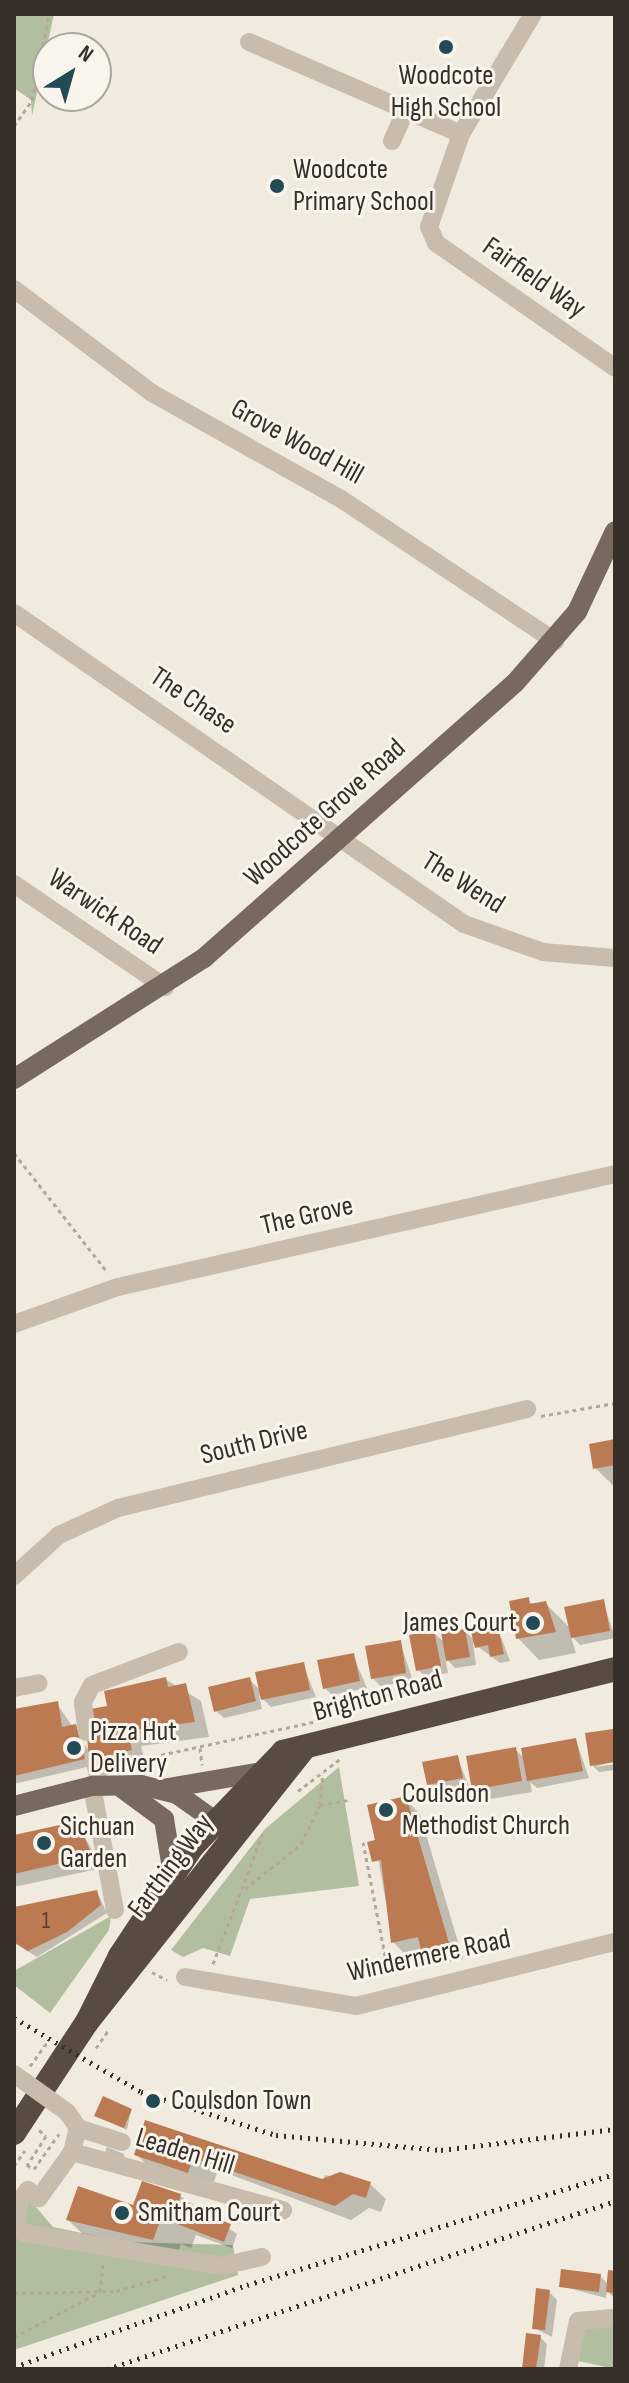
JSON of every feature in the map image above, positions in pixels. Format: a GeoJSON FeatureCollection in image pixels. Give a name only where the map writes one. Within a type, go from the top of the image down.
{"type":"FeatureCollection","features":[{"type":"Feature","properties":{"kind":"highway","name":"Brighton Road"},"geometry":{"type":"LineString","coordinates":[[256,1773],[283,1752],[615,1669]]}},
{"type":"Feature","properties":{"kind":"highway","name":"Farthing Way"},"geometry":{"type":"LineString","coordinates":[[87,2022],[173,1875],[223,1826],[294,1769],[305,1747]]}},
{"type":"Feature","properties":{"kind":"highway"},"geometry":{"type":"LineString","coordinates":[[223,1826],[256,1773]]}},
{"type":"Feature","properties":{"kind":"highway","name":"Farthing Way"},"geometry":{"type":"LineString","coordinates":[[14,2133],[223,1826]]}},
{"type":"Feature","properties":{"kind":"main road","name":"Woodcote Grove Road"},"geometry":{"type":"LineString","coordinates":[[14,1079],[165,987],[341,835],[555,641],[596,579],[615,531]]}},
{"type":"Feature","properties":{"kind":"main road","name":"Brighton Road"},"geometry":{"type":"LineString","coordinates":[[162,1789],[179,1781],[256,1773]]}},
{"type":"Feature","properties":{"kind":"main road","name":"Brighton Road"},"geometry":{"type":"LineString","coordinates":[[14,1806],[101,1779],[162,1789],[223,1826]]}},
{"type":"Feature","properties":{"kind":"main road"},"geometry":{"type":"LineString","coordinates":[[101,1779],[164,1819],[173,1875]]}},
{"type":"Feature","properties":{"kind":"street"},"geometry":{"type":"LineString","coordinates":[[249,42],[461,134],[533,14]]}},
{"type":"Feature","properties":{"kind":"street"},"geometry":{"type":"LineString","coordinates":[[392,141],[406,110]]}},
{"type":"Feature","properties":{"kind":"street","name":"Fairfield Way"},"geometry":{"type":"LineString","coordinates":[[461,134],[429,227],[436,243],[615,368]]}},
{"type":"Feature","properties":{"kind":"street","name":"Grove Wood Hill"},"geometry":{"type":"LineString","coordinates":[[14,289],[152,393],[367,515],[555,641]]}},
{"type":"Feature","properties":{"kind":"street","name":"The Chase"},"geometry":{"type":"LineString","coordinates":[[14,613],[341,835]]}},
{"type":"Feature","properties":{"kind":"street","name":"The Wend"},"geometry":{"type":"LineString","coordinates":[[341,835],[464,924],[543,952],[615,957]]}},
{"type":"Feature","properties":{"kind":"street","name":"Warwick Road"},"geometry":{"type":"LineString","coordinates":[[14,884],[165,987]]}},
{"type":"Feature","properties":{"kind":"street","name":"The Grove"},"geometry":{"type":"LineString","coordinates":[[14,1324],[118,1287],[615,1174]]}},
{"type":"Feature","properties":{"kind":"street","name":"South Drive"},"geometry":{"type":"LineString","coordinates":[[14,1576],[59,1535],[118,1508],[229,1476],[527,1409]]}},
{"type":"Feature","properties":{"kind":"street"},"geometry":{"type":"LineString","coordinates":[[87,1732],[83,1702],[92,1685],[179,1652]]}},
{"type":"Feature","properties":{"kind":"street"},"geometry":{"type":"LineString","coordinates":[[14,1688],[39,1683]]}},
{"type":"Feature","properties":{"kind":"street"},"geometry":{"type":"LineString","coordinates":[[101,1779],[115,1910]]}},
{"type":"Feature","properties":{"kind":"street","name":"Windermere Road"},"geometry":{"type":"LineString","coordinates":[[185,1977],[209,1974],[356,2006],[615,1942]]}},
{"type":"Feature","properties":{"kind":"street"},"geometry":{"type":"LineString","coordinates":[[18,2076],[67,2112],[78,2128],[122,2142]]}},
{"type":"Feature","properties":{"kind":"street"},"geometry":{"type":"LineString","coordinates":[[78,2128],[72,2152],[39,2198],[28,2190],[16,2210],[24,2233],[104,2249],[222,2266],[262,2257]]}},
{"type":"Feature","properties":{"kind":"street","name":"Leaden Hill"},"geometry":{"type":"LineString","coordinates":[[72,2152],[98,2162],[112,2159],[283,2210]]}},
{"type":"Feature","properties":{"kind":"street"},"geometry":{"type":"LineString","coordinates":[[568,2369],[578,2321],[615,2318]]}},
{"type":"Feature","properties":{"kind":"path"},"geometry":{"type":"LineString","coordinates":[[14,126],[32,100],[49,14]]}},
{"type":"Feature","properties":{"kind":"path"},"geometry":{"type":"LineString","coordinates":[[14,1153],[118,1287]]}},
{"type":"Feature","properties":{"kind":"path"},"geometry":{"type":"LineString","coordinates":[[527,1409],[542,1417],[615,1403]]}},
{"type":"Feature","properties":{"kind":"path"},"geometry":{"type":"LineString","coordinates":[[101,1779],[109,1766],[330,1719]]}},
{"type":"Feature","properties":{"kind":"path"},"geometry":{"type":"LineString","coordinates":[[200,1747],[203,1772]]}},
{"type":"Feature","properties":{"kind":"path"},"geometry":{"type":"LineString","coordinates":[[294,1794],[346,1755]]}},
{"type":"Feature","properties":{"kind":"path"},"geometry":{"type":"LineString","coordinates":[[245,1889],[294,1852],[320,1805],[323,1772]]}},
{"type":"Feature","properties":{"kind":"path"},"geometry":{"type":"LineString","coordinates":[[320,1805],[348,1800]]}},
{"type":"Feature","properties":{"kind":"path"},"geometry":{"type":"LineString","coordinates":[[209,1974],[245,1889],[260,1825]]}},
{"type":"Feature","properties":{"kind":"path"},"geometry":{"type":"LineString","coordinates":[[363,1842],[386,1960]]}},
{"type":"Feature","properties":{"kind":"path"},"geometry":{"type":"LineString","coordinates":[[18,2076],[55,2032]]}},
{"type":"Feature","properties":{"kind":"path"},"geometry":{"type":"LineString","coordinates":[[39,2130],[46,2136],[27,2165],[34,2169],[56,2137]]}},
{"type":"Feature","properties":{"kind":"path"},"geometry":{"type":"LineString","coordinates":[[100,2292],[104,2249]]}},
{"type":"Feature","properties":{"kind":"path"},"geometry":{"type":"LineString","coordinates":[[14,2293],[100,2292],[188,2270],[191,2261]]}},
{"type":"Feature","properties":{"kind":"path"},"geometry":{"type":"LineString","coordinates":[[14,2337],[100,2292]]}},
{"type":"Feature","properties":{"kind":"green space"},"geometry":{"type":"Polygon","coordinates":[[[14,14],[54,14],[50,32],[32,32],[32,116],[31,100],[14,88],[14,14]]]}},
{"type":"Feature","properties":{"kind":"green space"},"geometry":{"type":"Polygon","coordinates":[[[339,1767],[359,1886],[250,1899],[230,1956],[203,1948],[183,1957],[171,1950],[265,1829],[339,1767]]]}},
{"type":"Feature","properties":{"kind":"green space"},"geometry":{"type":"Polygon","coordinates":[[[111,1916],[109,1930],[50,2013],[14,1985],[14,1971],[111,1916]]]}},
{"type":"Feature","properties":{"kind":"green space"},"geometry":{"type":"Polygon","coordinates":[[[30,2200],[53,2227],[125,2242],[233,2245],[238,2275],[14,2350],[14,2207],[30,2200]]]}},
{"type":"Feature","properties":{"kind":"green space"},"geometry":{"type":"Polygon","coordinates":[[[578,2321],[615,2322],[615,2369],[569,2359],[578,2321]]]}},
{"type":"Feature","properties":{"kind":"building"},"geometry":{"type":"Polygon","coordinates":[[[615,1439],[615,1465],[593,1469],[589,1444],[615,1439]]]}},
{"type":"Feature","properties":{"kind":"building","name":"James Court"},"geometry":{"type":"Polygon","coordinates":[[[529,1597],[530,1604],[546,1601],[556,1632],[516,1639],[509,1601],[529,1597]]]}},
{"type":"Feature","properties":{"kind":"building"},"geometry":{"type":"Polygon","coordinates":[[[604,1599],[610,1631],[571,1638],[564,1607],[604,1599]]]}},
{"type":"Feature","properties":{"kind":"building"},"geometry":{"type":"Polygon","coordinates":[[[497,1622],[504,1654],[490,1657],[488,1645],[475,1648],[470,1628],[497,1622]]]}},
{"type":"Feature","properties":{"kind":"building"},"geometry":{"type":"Polygon","coordinates":[[[465,1629],[470,1657],[446,1661],[441,1632],[465,1629]]]}},
{"type":"Feature","properties":{"kind":"building"},"geometry":{"type":"Polygon","coordinates":[[[434,1630],[441,1666],[416,1671],[409,1635],[434,1630]]]}},
{"type":"Feature","properties":{"kind":"building"},"geometry":{"type":"Polygon","coordinates":[[[401,1640],[406,1673],[371,1679],[365,1646],[401,1640]]]}},
{"type":"Feature","properties":{"kind":"building"},"geometry":{"type":"Polygon","coordinates":[[[354,1653],[360,1681],[323,1689],[317,1660],[354,1653]]]}},
{"type":"Feature","properties":{"kind":"building"},"geometry":{"type":"Polygon","coordinates":[[[304,1662],[310,1690],[261,1700],[255,1672],[304,1662]]]}},
{"type":"Feature","properties":{"kind":"building"},"geometry":{"type":"Polygon","coordinates":[[[166,1677],[168,1687],[186,1683],[195,1722],[127,1731],[132,1750],[89,1760],[85,1710],[107,1706],[104,1691],[166,1677]]]}},
{"type":"Feature","properties":{"kind":"building"},"geometry":{"type":"Polygon","coordinates":[[[250,1677],[256,1701],[214,1712],[208,1687],[250,1677]]]}},
{"type":"Feature","properties":{"kind":"building"},"geometry":{"type":"Polygon","coordinates":[[[58,1701],[62,1727],[76,1724],[85,1759],[14,1776],[14,1709],[58,1701]]]}},
{"type":"Feature","properties":{"kind":"building"},"geometry":{"type":"Polygon","coordinates":[[[613,1729],[615,1762],[590,1766],[585,1733],[613,1729]]]}},
{"type":"Feature","properties":{"kind":"building"},"geometry":{"type":"Polygon","coordinates":[[[576,1738],[583,1771],[527,1781],[521,1748],[576,1738]]]}},
{"type":"Feature","properties":{"kind":"building"},"geometry":{"type":"Polygon","coordinates":[[[516,1747],[522,1781],[472,1790],[466,1756],[516,1747]]]}},
{"type":"Feature","properties":{"kind":"building"},"geometry":{"type":"Polygon","coordinates":[[[458,1755],[463,1778],[427,1785],[422,1762],[458,1755]]]}},
{"type":"Feature","properties":{"kind":"building"},"geometry":{"type":"Polygon","coordinates":[[[406,1796],[449,1943],[421,1950],[418,1937],[391,1943],[381,1860],[372,1862],[367,1842],[375,1840],[367,1805],[406,1796]]]}},
{"type":"Feature","properties":{"kind":"building"},"geometry":{"type":"Polygon","coordinates":[[[78,1821],[92,1856],[14,1874],[14,1835],[78,1821]]]}},
{"type":"Feature","properties":{"kind":"building"},"geometry":{"type":"Polygon","coordinates":[[[97,1890],[101,1905],[67,1932],[28,1951],[14,1942],[14,1907],[97,1890]]]}},
{"type":"Feature","properties":{"kind":"building"},"geometry":{"type":"Polygon","coordinates":[[[103,2096],[132,2109],[124,2128],[94,2116],[103,2096]]]}},
{"type":"Feature","properties":{"kind":"building"},"geometry":{"type":"Polygon","coordinates":[[[145,2120],[322,2179],[340,2172],[371,2182],[366,2198],[353,2194],[335,2206],[193,2158],[188,2173],[134,2155],[145,2120]]]}},
{"type":"Feature","properties":{"kind":"building","name":"Smitham Court"},"geometry":{"type":"Polygon","coordinates":[[[142,2181],[181,2194],[178,2205],[231,2224],[224,2242],[172,2222],[159,2224],[153,2240],[66,2220],[78,2186],[133,2205],[142,2181]]]}},
{"type":"Feature","properties":{"kind":"building"},"geometry":{"type":"Polygon","coordinates":[[[561,2269],[601,2274],[599,2292],[559,2287],[561,2269]]]}},
{"type":"Feature","properties":{"kind":"building"},"geometry":{"type":"Polygon","coordinates":[[[608,2270],[615,2271],[615,2293],[606,2292],[608,2270]]]}},
{"type":"Feature","properties":{"kind":"building"},"geometry":{"type":"Polygon","coordinates":[[[536,2288],[550,2290],[545,2330],[532,2329],[536,2288]]]}},
{"type":"Feature","properties":{"kind":"building"},"geometry":{"type":"Polygon","coordinates":[[[526,2333],[541,2335],[536,2369],[522,2369],[526,2333]]]}},
{"type":"Feature","properties":{"kind":"railway"},"geometry":{"type":"LineString","coordinates":[[14,2018],[141,2092],[276,2135],[441,2150],[615,2129]]}},
{"type":"Feature","properties":{"kind":"railway"},"geometry":{"type":"LineString","coordinates":[[14,2367],[247,2285],[615,2174]]}},
{"type":"Feature","properties":{"kind":"railway"},"geometry":{"type":"LineString","coordinates":[[107,2369],[615,2201]]}},
{"type":"Feature","properties":{"kind":"place","name":"Woodcote High School"},"geometry":{"type":"Point","coordinates":[446,47]}},
{"type":"Feature","properties":{"kind":"place","name":"Woodcote Primary School"},"geometry":{"type":"Point","coordinates":[277,186]}},
{"type":"Feature","properties":{"kind":"place","name":"James Court"},"geometry":{"type":"Point","coordinates":[533,1623]}},
{"type":"Feature","properties":{"kind":"place","name":"Pizza Hut Delivery"},"geometry":{"type":"Point","coordinates":[74,1748]}},
{"type":"Feature","properties":{"kind":"place","name":"Coulsdon Methodist Church"},"geometry":{"type":"Point","coordinates":[386,1810]}},
{"type":"Feature","properties":{"kind":"place","name":"Sichuan Garden"},"geometry":{"type":"Point","coordinates":[44,1843]}},
{"type":"Feature","properties":{"kind":"place","name":"Coulsdon Town"},"geometry":{"type":"Point","coordinates":[153,2101]}},
{"type":"Feature","properties":{"kind":"place","name":"Smitham Court"},"geometry":{"type":"Point","coordinates":[122,2213]}}]}
